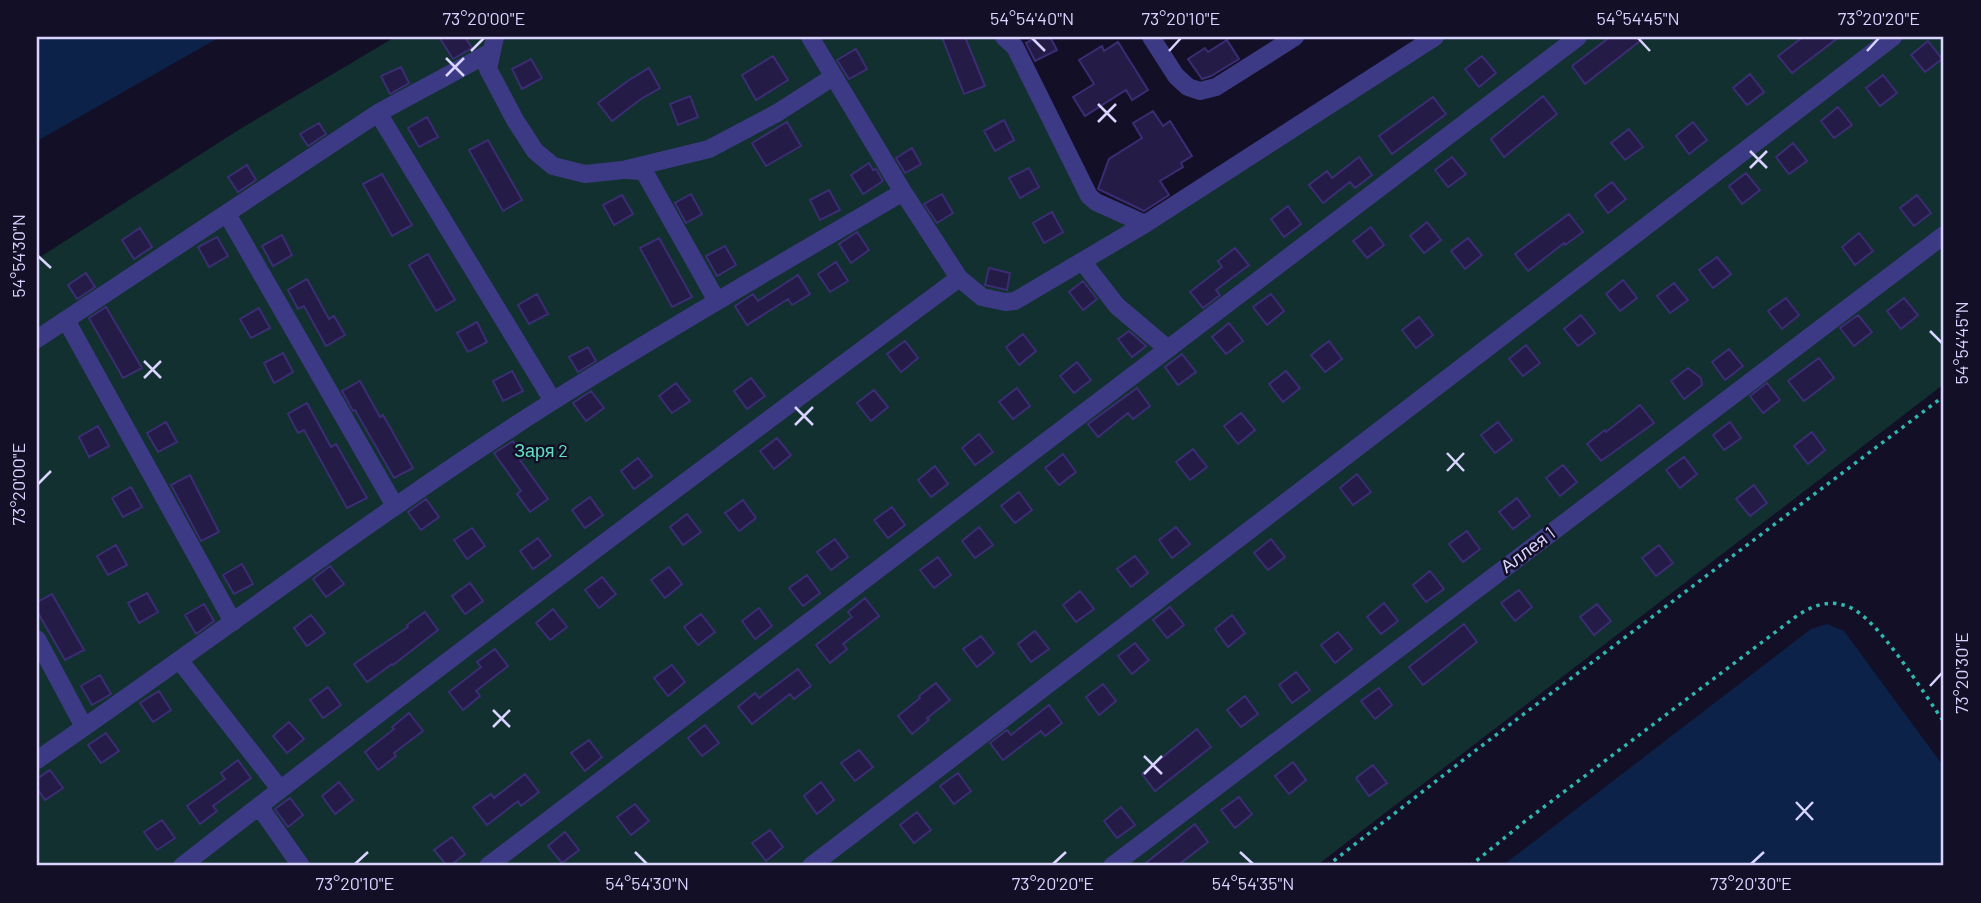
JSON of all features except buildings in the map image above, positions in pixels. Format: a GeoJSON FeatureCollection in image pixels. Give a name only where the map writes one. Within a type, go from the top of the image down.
{"type":"FeatureCollection","features":[{"type":"Feature","properties":{"kind":"street"},"geometry":{"type":"LineString","coordinates":[[810,37],[903,192],[959,278],[982,296],[1005,302],[1015,301],[1144,224],[1435,37]]}},
{"type":"Feature","properties":{"kind":"street"},"geometry":{"type":"LineString","coordinates":[[1004,37],[1015,47],[1089,195],[1096,202],[1144,224]]}},
{"type":"Feature","properties":{"kind":"street"},"geometry":{"type":"LineString","coordinates":[[1151,37],[1176,76],[1188,87],[1200,91],[1216,87],[1295,37]]}},
{"type":"Feature","properties":{"kind":"street"},"geometry":{"type":"LineString","coordinates":[[488,866],[1578,37]]}},
{"type":"Feature","properties":{"kind":"street"},"geometry":{"type":"LineString","coordinates":[[811,866],[1893,37]]}},
{"type":"Feature","properties":{"kind":"street"},"geometry":{"type":"LineString","coordinates":[[37,339],[378,113],[493,44]]}},
{"type":"Feature","properties":{"kind":"street"},"geometry":{"type":"LineString","coordinates":[[493,44],[488,69],[535,151],[553,166],[585,174],[636,170],[646,175],[717,301]]}},
{"type":"Feature","properties":{"kind":"street"},"geometry":{"type":"LineString","coordinates":[[623,170],[709,149],[777,113],[833,77]]}},
{"type":"Feature","properties":{"kind":"street"},"geometry":{"type":"LineString","coordinates":[[378,113],[553,401]]}},
{"type":"Feature","properties":{"kind":"street"},"geometry":{"type":"LineString","coordinates":[[37,760],[395,506],[553,401],[903,192]]}},
{"type":"Feature","properties":{"kind":"street"},"geometry":{"type":"LineString","coordinates":[[227,214],[395,506]]}},
{"type":"Feature","properties":{"kind":"street","name":"Аллея 1"},"geometry":{"type":"LineString","coordinates":[[1112,866],[1944,235]]}},
{"type":"Feature","properties":{"kind":"street"},"geometry":{"type":"LineString","coordinates":[[1082,261],[1116,306],[1168,349]]}},
{"type":"Feature","properties":{"kind":"street"},"geometry":{"type":"LineString","coordinates":[[183,866],[615,533],[959,278]]}},
{"type":"Feature","properties":{"kind":"street"},"geometry":{"type":"LineString","coordinates":[[65,320],[233,622]]}},
{"type":"Feature","properties":{"kind":"street"},"geometry":{"type":"LineString","coordinates":[[37,639],[84,727]]}},
{"type":"Feature","properties":{"kind":"street"},"geometry":{"type":"LineString","coordinates":[[180,661],[280,789]]}},
{"type":"Feature","properties":{"kind":"street"},"geometry":{"type":"LineString","coordinates":[[259,806],[301,866]]}},
{"type":"Feature","properties":{"kind":"path"},"geometry":{"type":"LineString","coordinates":[[1327,866],[1478,748],[1944,396]]}},
{"type":"Feature","properties":{"kind":"path"},"geometry":{"type":"LineString","coordinates":[[1470,866],[1797,615],[1815,605],[1830,603],[1847,606],[1863,614],[1891,646],[1944,722]]}},
{"type":"Feature","properties":{"kind":"green space","name":"Заря 2"},"geometry":{"type":"Polygon","coordinates":[[[395,37],[1019,37],[1095,196],[1145,215],[1421,37],[1944,37],[1944,384],[1316,866],[37,866],[37,259],[240,129],[395,37]]]}},
{"type":"Feature","properties":{"kind":"water"},"geometry":{"type":"Polygon","coordinates":[[[37,37],[220,37],[37,141],[37,37]]]}},
{"type":"Feature","properties":{"kind":"water"},"geometry":{"type":"Polygon","coordinates":[[[1827,624],[1844,631],[1944,767],[1944,866],[1502,866],[1811,629],[1827,624]]]}}]}
